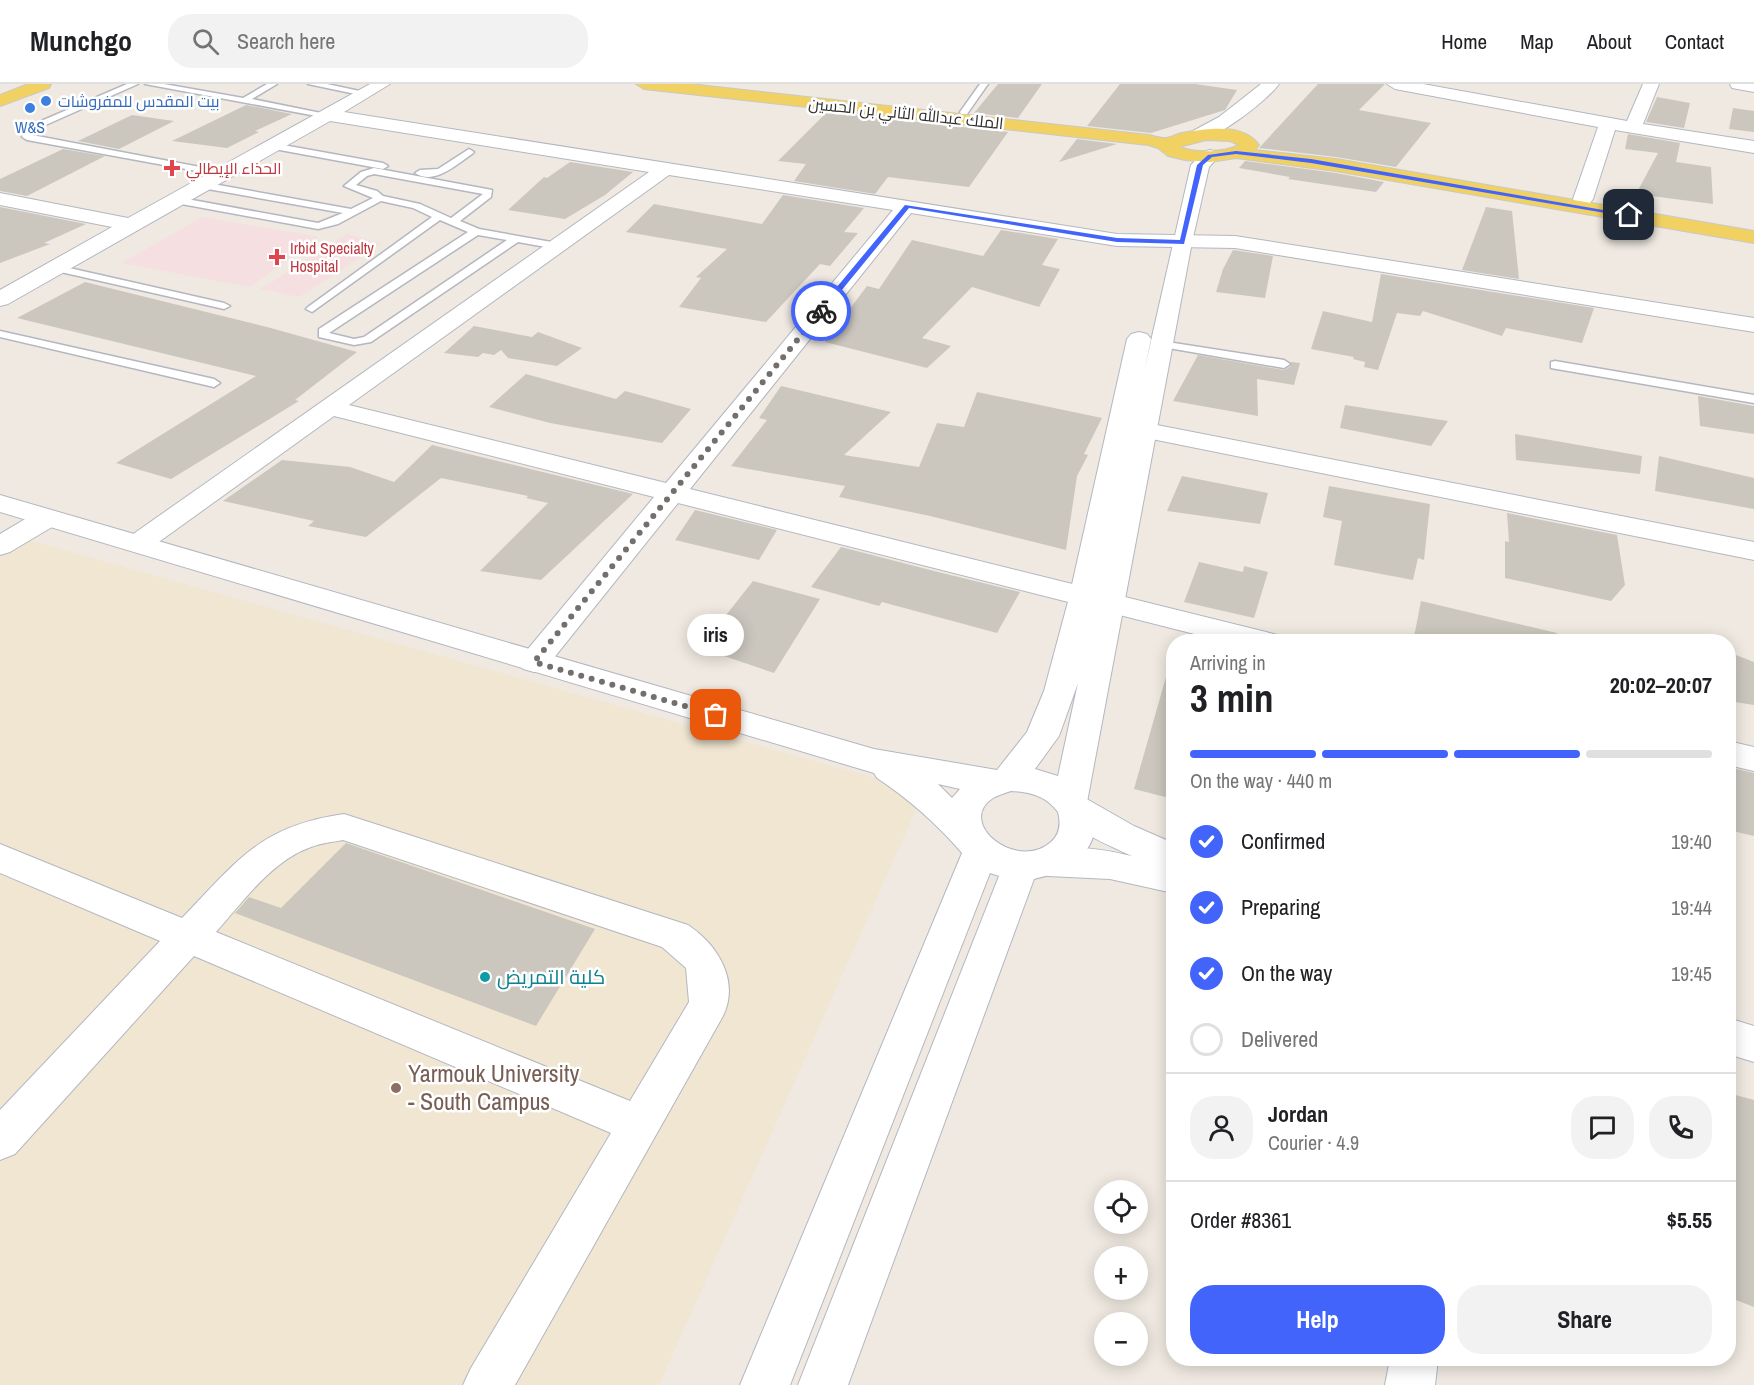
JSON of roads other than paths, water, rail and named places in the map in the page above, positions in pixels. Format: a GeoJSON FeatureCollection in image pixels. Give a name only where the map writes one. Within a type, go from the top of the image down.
{"type":"FeatureCollection","features":[{"type":"Feature","properties":{"kind":"main road"},"geometry":{"type":"LineString","coordinates":[[0,87],[8,84]]}},
{"type":"Feature","properties":{"kind":"main road"},"geometry":{"type":"LineString","coordinates":[[0,101],[43,84]]}},
{"type":"Feature","properties":{"kind":"main road","name":"الملك عبدالله الثاني بن الحسين"},"geometry":{"type":"LineString","coordinates":[[644,84],[1149,140],[1319,154],[1754,229]]}},
{"type":"Feature","properties":{"kind":"main road","name":"الملك عبدالله الثاني بن الحسين"},"geometry":{"type":"LineString","coordinates":[[715,84],[964,112],[1209,145],[1754,237]]}},
{"type":"Feature","properties":{"kind":"street"},"geometry":{"type":"LineString","coordinates":[[1395,84],[1633,128],[1754,147]]}},
{"type":"Feature","properties":{"kind":"street"},"geometry":{"type":"LineString","coordinates":[[1633,128],[1651,84]]}},
{"type":"Feature","properties":{"kind":"street"},"geometry":{"type":"LineString","coordinates":[[1738,84],[1754,87]]}},
{"type":"Feature","properties":{"kind":"street"},"geometry":{"type":"LineString","coordinates":[[0,300],[373,87]]}},
{"type":"Feature","properties":{"kind":"street"},"geometry":{"type":"LineString","coordinates":[[823,1385],[1034,864],[1065,853],[1076,839],[1078,823],[1072,805],[1096,601],[1171,242],[1200,165],[1209,145],[1225,121],[1279,88]]}},
{"type":"Feature","properties":{"kind":"street"},"geometry":{"type":"LineString","coordinates":[[1209,145],[1247,124],[1279,88]]}},
{"type":"Feature","properties":{"kind":"street"},"geometry":{"type":"LineString","coordinates":[[327,115],[1117,240],[1235,243],[1754,325]]}},
{"type":"Feature","properties":{"kind":"street"},"geometry":{"type":"LineString","coordinates":[[1583,199],[1608,123]]}},
{"type":"Feature","properties":{"kind":"street"},"geometry":{"type":"LineString","coordinates":[[139,543],[666,168]]}},
{"type":"Feature","properties":{"kind":"street"},"geometry":{"type":"LineString","coordinates":[[0,199],[131,225]]}},
{"type":"Feature","properties":{"kind":"street"},"geometry":{"type":"LineString","coordinates":[[534,662],[907,206]]}},
{"type":"Feature","properties":{"kind":"street"},"geometry":{"type":"LineString","coordinates":[[1133,428],[1161,344],[1171,242]]}},
{"type":"Feature","properties":{"kind":"street"},"geometry":{"type":"LineString","coordinates":[[331,408],[1233,634]]}},
{"type":"Feature","properties":{"kind":"street"},"geometry":{"type":"LineString","coordinates":[[1133,428],[1754,550]]}},
{"type":"Feature","properties":{"kind":"street"},"geometry":{"type":"LineString","coordinates":[[3,507],[139,543],[874,761],[1001,781],[1026,779],[1043,784],[1059,791],[1072,805],[1121,836],[1166,855]]}},
{"type":"Feature","properties":{"kind":"street"},"geometry":{"type":"LineString","coordinates":[[0,546],[47,518]]}},
{"type":"Feature","properties":{"kind":"street"},"geometry":{"type":"LineString","coordinates":[[765,1385],[973,842],[963,816],[967,802],[978,790],[1001,781],[1027,758],[1053,713],[1096,601]]}},
{"type":"Feature","properties":{"kind":"street"},"geometry":{"type":"LineString","coordinates":[[1736,755],[1754,759]]}},
{"type":"Feature","properties":{"kind":"street"},"geometry":{"type":"LineString","coordinates":[[874,761],[924,792],[973,842],[999,861],[1110,866],[1166,878]]}},
{"type":"Feature","properties":{"kind":"street"},"geometry":{"type":"LineString","coordinates":[[0,1140],[253,867],[294,837],[344,827],[675,936],[692,947],[703,958],[709,978],[709,1004],[488,1385]]}},
{"type":"Feature","properties":{"kind":"street"},"geometry":{"type":"LineString","coordinates":[[0,858],[639,1125]]}},
{"type":"Feature","properties":{"kind":"street"},"geometry":{"type":"LineString","coordinates":[[1736,1038],[1754,1044]]}},
{"type":"Feature","properties":{"kind":"street"},"geometry":{"type":"LineString","coordinates":[[1410,1385],[1413,1366]]}},
{"type":"Feature","properties":{"kind":"lane"},"geometry":{"type":"LineString","coordinates":[[134,84],[28,130],[27,137],[221,174]]}},
{"type":"Feature","properties":{"kind":"lane"},"geometry":{"type":"LineString","coordinates":[[149,84],[248,99],[327,115]]}},
{"type":"Feature","properties":{"kind":"lane"},"geometry":{"type":"LineString","coordinates":[[248,99],[273,84]]}},
{"type":"Feature","properties":{"kind":"lane"},"geometry":{"type":"LineString","coordinates":[[312,84],[373,87]]}},
{"type":"Feature","properties":{"kind":"lane"},"geometry":{"type":"LineString","coordinates":[[964,112],[983,84]]}},
{"type":"Feature","properties":{"kind":"lane"},"geometry":{"type":"LineString","coordinates":[[272,146],[426,173],[444,170],[469,152]]}},
{"type":"Feature","properties":{"kind":"lane"},"geometry":{"type":"LineString","coordinates":[[452,222],[489,195],[489,192],[374,171],[364,174],[349,186],[374,192],[380,198],[416,206],[452,222],[476,231],[557,246]]}},
{"type":"Feature","properties":{"kind":"lane"},"geometry":{"type":"LineString","coordinates":[[202,185],[351,212]]}},
{"type":"Feature","properties":{"kind":"lane"},"geometry":{"type":"LineString","coordinates":[[176,200],[318,226],[334,222],[380,198]]}},
{"type":"Feature","properties":{"kind":"lane"},"geometry":{"type":"LineString","coordinates":[[312,309],[439,216]]}},
{"type":"Feature","properties":{"kind":"lane"},"geometry":{"type":"LineString","coordinates":[[476,231],[325,329],[323,335],[354,342],[367,340],[516,239]]}},
{"type":"Feature","properties":{"kind":"lane"},"geometry":{"type":"LineString","coordinates":[[56,268],[224,306]]}},
{"type":"Feature","properties":{"kind":"lane"},"geometry":{"type":"LineString","coordinates":[[0,334],[214,383]]}},
{"type":"Feature","properties":{"kind":"lane"},"geometry":{"type":"LineString","coordinates":[[1161,344],[1284,364]]}},
{"type":"Feature","properties":{"kind":"lane"},"geometry":{"type":"LineString","coordinates":[[1555,365],[1754,399]]}},
{"type":"Feature","properties":{"kind":"place","name":"بيت المقدس للمفروشات"},"geometry":{"type":"Point","coordinates":[46,101]}},
{"type":"Feature","properties":{"kind":"place","name":"W&S"},"geometry":{"type":"Point","coordinates":[30,108]}},
{"type":"Feature","properties":{"kind":"place","name":"الحذاء الإيطالي"},"geometry":{"type":"Point","coordinates":[172,168]}},
{"type":"Feature","properties":{"kind":"place","name":"Irbid Specialty Hospital"},"geometry":{"type":"Point","coordinates":[277,257]}},
{"type":"Feature","properties":{"kind":"place","name":"iris"},"geometry":{"type":"Point","coordinates":[716,715]}},
{"type":"Feature","properties":{"kind":"place","name":"كلية التمريض"},"geometry":{"type":"Point","coordinates":[485,977]}},
{"type":"Feature","properties":{"kind":"place","name":"Yarmouk University - South Campus"},"geometry":{"type":"Point","coordinates":[396,1088]}}]}
